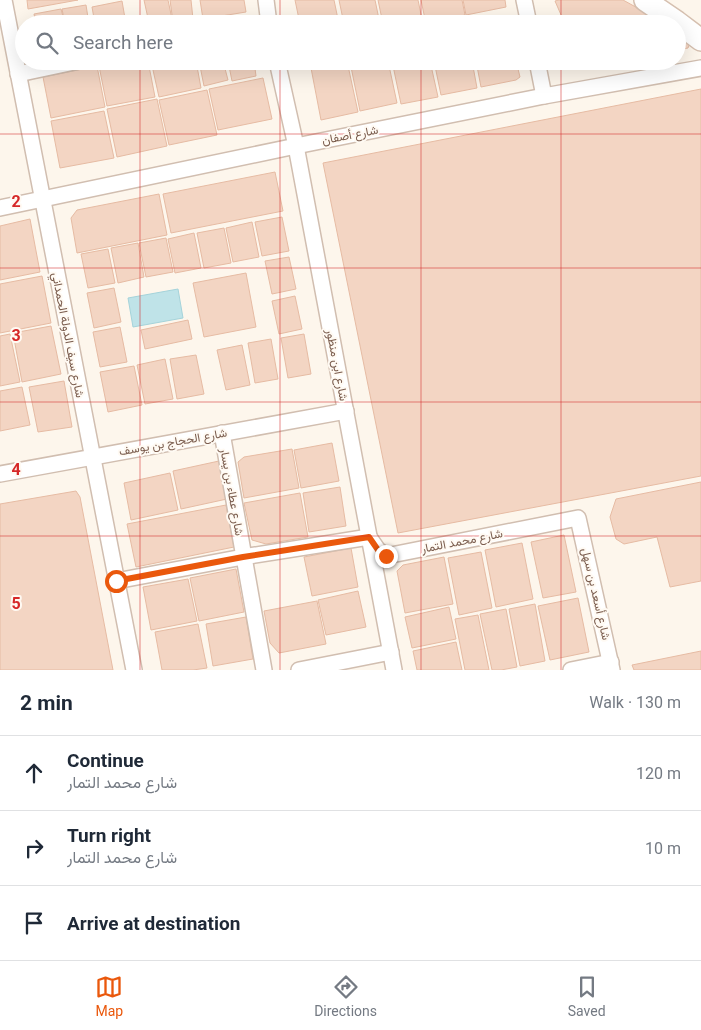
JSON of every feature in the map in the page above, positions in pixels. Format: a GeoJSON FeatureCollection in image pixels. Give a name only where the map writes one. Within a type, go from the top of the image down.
{"type":"FeatureCollection","features":[{"type":"Feature","properties":{"kind":"main road"},"geometry":{"type":"LineString","coordinates":[[645,0],[667,15]]}},
{"type":"Feature","properties":{"kind":"main road"},"geometry":{"type":"LineString","coordinates":[[686,29],[701,40]]}},
{"type":"Feature","properties":{"kind":"street","name":"شارع سيف الدولة الحمداني"},"geometry":{"type":"LineString","coordinates":[[4,0],[15,58]]}},
{"type":"Feature","properties":{"kind":"street"},"geometry":{"type":"LineString","coordinates":[[266,0],[267,15]]}},
{"type":"Feature","properties":{"kind":"street"},"geometry":{"type":"LineString","coordinates":[[524,0],[527,15]]}},
{"type":"Feature","properties":{"kind":"street","name":"شارع أصفان"},"geometry":{"type":"LineString","coordinates":[[0,208],[544,96],[701,68]]}},
{"type":"Feature","properties":{"kind":"street","name":"شارع سيف الدولة الحمداني"},"geometry":{"type":"LineString","coordinates":[[17,70],[134,670]]}},
{"type":"Feature","properties":{"kind":"street"},"geometry":{"type":"LineString","coordinates":[[18,74],[37,70]]}},
{"type":"Feature","properties":{"kind":"street","name":"شارع ابن منظور"},"geometry":{"type":"LineString","coordinates":[[279,70],[296,146],[394,670]]}},
{"type":"Feature","properties":{"kind":"street"},"geometry":{"type":"LineString","coordinates":[[539,70],[544,96]]}},
{"type":"Feature","properties":{"kind":"street","name":"شارع الحجاج بن يوسف"},"geometry":{"type":"LineString","coordinates":[[0,474],[346,411]]}},
{"type":"Feature","properties":{"kind":"street","name":"شارع عطاء بن يسار"},"geometry":{"type":"LineString","coordinates":[[222,433],[264,670]]}},
{"type":"Feature","properties":{"kind":"street","name":"شارع محمد التمار"},"geometry":{"type":"LineString","coordinates":[[369,537],[378,550],[386,556],[578,518]]}},
{"type":"Feature","properties":{"kind":"street","name":"شارع أسعد بن سهل"},"geometry":{"type":"LineString","coordinates":[[578,518],[612,666]]}},
{"type":"Feature","properties":{"kind":"street"},"geometry":{"type":"LineString","coordinates":[[116,581],[243,557],[369,537]]}},
{"type":"Feature","properties":{"kind":"street"},"geometry":{"type":"LineString","coordinates":[[299,670],[390,652]]}},
{"type":"Feature","properties":{"kind":"street"},"geometry":{"type":"LineString","coordinates":[[571,670],[612,666]]}},
{"type":"Feature","properties":{"kind":"water"},"geometry":{"type":"Polygon","coordinates":[[[178,289],[183,318],[133,327],[128,298],[178,289]]]}},
{"type":"Feature","properties":{"kind":"building"},"geometry":{"type":"Polygon","coordinates":[[[27,0],[78,0],[28,9],[27,0]]]}},
{"type":"Feature","properties":{"kind":"building"},"geometry":{"type":"Polygon","coordinates":[[[144,0],[168,0],[171,15],[147,15],[144,0]]]}},
{"type":"Feature","properties":{"kind":"building"},"geometry":{"type":"Polygon","coordinates":[[[170,0],[191,0],[193,15],[172,15],[170,0]]]}},
{"type":"Feature","properties":{"kind":"building"},"geometry":{"type":"Polygon","coordinates":[[[200,0],[244,0],[246,12],[228,15],[202,15],[200,0]]]}},
{"type":"Feature","properties":{"kind":"building"},"geometry":{"type":"Polygon","coordinates":[[[295,0],[334,0],[337,15],[298,15],[295,0]]]}},
{"type":"Feature","properties":{"kind":"building"},"geometry":{"type":"Polygon","coordinates":[[[339,0],[375,0],[378,15],[342,15],[339,0]]]}},
{"type":"Feature","properties":{"kind":"building"},"geometry":{"type":"Polygon","coordinates":[[[378,0],[418,0],[421,15],[381,15],[378,0]]]}},
{"type":"Feature","properties":{"kind":"building"},"geometry":{"type":"Polygon","coordinates":[[[421,0],[462,0],[465,15],[424,15],[421,0]]]}},
{"type":"Feature","properties":{"kind":"building"},"geometry":{"type":"Polygon","coordinates":[[[463,0],[505,0],[506,7],[466,15],[463,0]]]}},
{"type":"Feature","properties":{"kind":"building"},"geometry":{"type":"Polygon","coordinates":[[[623,0],[650,15],[561,15],[555,1],[623,0]]]}},
{"type":"Feature","properties":{"kind":"building"},"geometry":{"type":"Polygon","coordinates":[[[122,1],[124,15],[93,15],[92,7],[122,1]]]}},
{"type":"Feature","properties":{"kind":"building"},"geometry":{"type":"Polygon","coordinates":[[[86,5],[88,15],[63,15],[62,9],[86,5]]]}},
{"type":"Feature","properties":{"kind":"building"},"geometry":{"type":"Polygon","coordinates":[[[61,9],[63,15],[34,15],[61,9]]]}},
{"type":"Feature","properties":{"kind":"building"},"geometry":{"type":"Polygon","coordinates":[[[686,40],[690,43],[686,48],[686,40]]]}},
{"type":"Feature","properties":{"kind":"building"},"geometry":{"type":"Polygon","coordinates":[[[77,70],[98,70],[105,107],[51,118],[43,77],[77,70]]]}},
{"type":"Feature","properties":{"kind":"building"},"geometry":{"type":"Polygon","coordinates":[[[100,70],[150,70],[155,97],[107,106],[100,70]]]}},
{"type":"Feature","properties":{"kind":"building"},"geometry":{"type":"Polygon","coordinates":[[[153,70],[198,70],[201,88],[159,97],[153,70]]]}},
{"type":"Feature","properties":{"kind":"building"},"geometry":{"type":"Polygon","coordinates":[[[201,70],[225,70],[228,80],[204,86],[201,70]]]}},
{"type":"Feature","properties":{"kind":"building"},"geometry":{"type":"Polygon","coordinates":[[[230,70],[255,70],[256,76],[232,81],[230,70]]]}},
{"type":"Feature","properties":{"kind":"building"},"geometry":{"type":"Polygon","coordinates":[[[311,70],[349,70],[358,112],[321,120],[311,70]]]}},
{"type":"Feature","properties":{"kind":"building"},"geometry":{"type":"Polygon","coordinates":[[[352,70],[390,70],[397,103],[360,111],[352,70]]]}},
{"type":"Feature","properties":{"kind":"building"},"geometry":{"type":"Polygon","coordinates":[[[394,70],[432,70],[438,97],[401,104],[394,70]]]}},
{"type":"Feature","properties":{"kind":"building"},"geometry":{"type":"Polygon","coordinates":[[[436,70],[474,70],[477,88],[441,95],[436,70]]]}},
{"type":"Feature","properties":{"kind":"building"},"geometry":{"type":"Polygon","coordinates":[[[478,70],[518,70],[520,77],[516,80],[481,87],[478,70]]]}},
{"type":"Feature","properties":{"kind":"building"},"geometry":{"type":"Polygon","coordinates":[[[263,78],[272,119],[218,130],[209,89],[263,78]]]}},
{"type":"Feature","properties":{"kind":"building"},"geometry":{"type":"Polygon","coordinates":[[[701,89],[701,476],[398,533],[323,163],[701,89]]]}},
{"type":"Feature","properties":{"kind":"building"},"geometry":{"type":"Polygon","coordinates":[[[207,90],[217,135],[169,145],[159,100],[207,90]]]}},
{"type":"Feature","properties":{"kind":"building"},"geometry":{"type":"Polygon","coordinates":[[[157,99],[167,146],[117,157],[107,109],[157,99]]]}},
{"type":"Feature","properties":{"kind":"building"},"geometry":{"type":"Polygon","coordinates":[[[104,111],[114,158],[60,168],[51,121],[104,111]]]}},
{"type":"Feature","properties":{"kind":"building"},"geometry":{"type":"Polygon","coordinates":[[[275,172],[283,211],[171,233],[163,194],[275,172]]]}},
{"type":"Feature","properties":{"kind":"building"},"geometry":{"type":"Polygon","coordinates":[[[159,194],[167,235],[77,253],[71,218],[77,210],[159,194]]]}},
{"type":"Feature","properties":{"kind":"building"},"geometry":{"type":"Polygon","coordinates":[[[282,217],[289,251],[262,256],[255,222],[282,217]]]}},
{"type":"Feature","properties":{"kind":"building"},"geometry":{"type":"Polygon","coordinates":[[[30,219],[40,272],[0,280],[0,226],[30,219]]]}},
{"type":"Feature","properties":{"kind":"building"},"geometry":{"type":"Polygon","coordinates":[[[252,222],[259,257],[233,262],[226,228],[252,222]]]}},
{"type":"Feature","properties":{"kind":"building"},"geometry":{"type":"Polygon","coordinates":[[[224,228],[231,263],[204,268],[197,233],[224,228]]]}},
{"type":"Feature","properties":{"kind":"building"},"geometry":{"type":"Polygon","coordinates":[[[194,233],[201,268],[175,273],[168,239],[194,233]]]}},
{"type":"Feature","properties":{"kind":"building"},"geometry":{"type":"Polygon","coordinates":[[[166,238],[173,272],[146,277],[139,243],[166,238]]]}},
{"type":"Feature","properties":{"kind":"building"},"geometry":{"type":"Polygon","coordinates":[[[138,243],[144,277],[118,283],[111,248],[138,243]]]}},
{"type":"Feature","properties":{"kind":"building"},"geometry":{"type":"Polygon","coordinates":[[[108,249],[115,283],[88,288],[81,254],[108,249]]]}},
{"type":"Feature","properties":{"kind":"building"},"geometry":{"type":"Polygon","coordinates":[[[289,257],[296,289],[272,294],[265,261],[289,257]]]}},
{"type":"Feature","properties":{"kind":"building"},"geometry":{"type":"Polygon","coordinates":[[[246,273],[256,327],[204,337],[193,283],[246,273]]]}},
{"type":"Feature","properties":{"kind":"building"},"geometry":{"type":"Polygon","coordinates":[[[42,276],[51,323],[0,333],[0,284],[42,276]]]}},
{"type":"Feature","properties":{"kind":"building"},"geometry":{"type":"Polygon","coordinates":[[[114,288],[121,322],[94,328],[87,293],[114,288]]]}},
{"type":"Feature","properties":{"kind":"building"},"geometry":{"type":"Polygon","coordinates":[[[295,296],[302,329],[279,334],[272,301],[295,296]]]}},
{"type":"Feature","properties":{"kind":"building"},"geometry":{"type":"Polygon","coordinates":[[[188,320],[192,339],[145,349],[141,330],[188,320]]]}},
{"type":"Feature","properties":{"kind":"building"},"geometry":{"type":"Polygon","coordinates":[[[51,326],[61,374],[22,382],[13,333],[51,326]]]}},
{"type":"Feature","properties":{"kind":"building"},"geometry":{"type":"Polygon","coordinates":[[[120,327],[127,362],[100,367],[93,332],[120,327]]]}},
{"type":"Feature","properties":{"kind":"building"},"geometry":{"type":"Polygon","coordinates":[[[10,334],[20,382],[0,386],[0,336],[10,334]]]}},
{"type":"Feature","properties":{"kind":"building"},"geometry":{"type":"Polygon","coordinates":[[[304,334],[311,374],[288,378],[281,338],[304,334]]]}},
{"type":"Feature","properties":{"kind":"building"},"geometry":{"type":"Polygon","coordinates":[[[271,339],[278,379],[255,383],[248,343],[271,339]]]}},
{"type":"Feature","properties":{"kind":"building"},"geometry":{"type":"Polygon","coordinates":[[[242,345],[250,385],[226,390],[217,350],[242,345]]]}},
{"type":"Feature","properties":{"kind":"building"},"geometry":{"type":"Polygon","coordinates":[[[196,355],[204,394],[177,399],[170,359],[196,355]]]}},
{"type":"Feature","properties":{"kind":"building"},"geometry":{"type":"Polygon","coordinates":[[[165,359],[173,399],[145,404],[137,365],[165,359]]]}},
{"type":"Feature","properties":{"kind":"building"},"geometry":{"type":"Polygon","coordinates":[[[134,366],[142,405],[108,412],[100,372],[134,366]]]}},
{"type":"Feature","properties":{"kind":"building"},"geometry":{"type":"Polygon","coordinates":[[[64,381],[72,427],[38,432],[29,387],[64,381]]]}},
{"type":"Feature","properties":{"kind":"building"},"geometry":{"type":"Polygon","coordinates":[[[22,387],[30,425],[0,431],[0,391],[22,387]]]}},
{"type":"Feature","properties":{"kind":"building"},"geometry":{"type":"Polygon","coordinates":[[[332,443],[339,481],[301,488],[294,450],[332,443]]]}},
{"type":"Feature","properties":{"kind":"building"},"geometry":{"type":"Polygon","coordinates":[[[292,449],[299,488],[244,498],[238,462],[244,457],[292,449]]]}},
{"type":"Feature","properties":{"kind":"building"},"geometry":{"type":"Polygon","coordinates":[[[219,461],[227,499],[181,509],[173,471],[219,461]]]}},
{"type":"Feature","properties":{"kind":"building"},"geometry":{"type":"Polygon","coordinates":[[[170,473],[178,510],[131,520],[124,483],[170,473]]]}},
{"type":"Feature","properties":{"kind":"building"},"geometry":{"type":"Polygon","coordinates":[[[701,482],[701,581],[670,587],[657,537],[624,544],[616,539],[610,517],[616,499],[701,482]]]}},
{"type":"Feature","properties":{"kind":"building"},"geometry":{"type":"Polygon","coordinates":[[[340,487],[346,526],[309,532],[303,493],[340,487]]]}},
{"type":"Feature","properties":{"kind":"building"},"geometry":{"type":"Polygon","coordinates":[[[76,491],[80,497],[113,670],[0,670],[0,504],[76,491]]]}},
{"type":"Feature","properties":{"kind":"building"},"geometry":{"type":"Polygon","coordinates":[[[300,493],[308,537],[266,544],[252,540],[244,503],[300,493]]]}},
{"type":"Feature","properties":{"kind":"building"},"geometry":{"type":"Polygon","coordinates":[[[226,505],[234,547],[136,567],[127,524],[226,505]]]}},
{"type":"Feature","properties":{"kind":"building"},"geometry":{"type":"Polygon","coordinates":[[[564,535],[576,592],[543,598],[531,542],[564,535]]]}},
{"type":"Feature","properties":{"kind":"building"},"geometry":{"type":"Polygon","coordinates":[[[522,543],[533,599],[496,607],[485,550],[522,543]]]}},
{"type":"Feature","properties":{"kind":"building"},"geometry":{"type":"Polygon","coordinates":[[[351,548],[358,587],[312,596],[304,557],[351,548]]]}},
{"type":"Feature","properties":{"kind":"building"},"geometry":{"type":"Polygon","coordinates":[[[481,552],[492,608],[459,615],[448,558],[481,552]]]}},
{"type":"Feature","properties":{"kind":"building"},"geometry":{"type":"Polygon","coordinates":[[[444,557],[453,604],[405,613],[397,571],[403,565],[444,557]]]}},
{"type":"Feature","properties":{"kind":"building"},"geometry":{"type":"Polygon","coordinates":[[[236,569],[244,612],[199,621],[190,578],[236,569]]]}},
{"type":"Feature","properties":{"kind":"building"},"geometry":{"type":"Polygon","coordinates":[[[188,579],[197,621],[151,630],[143,587],[188,579]]]}},
{"type":"Feature","properties":{"kind":"building"},"geometry":{"type":"Polygon","coordinates":[[[358,591],[366,627],[326,635],[318,600],[358,591]]]}},
{"type":"Feature","properties":{"kind":"building"},"geometry":{"type":"Polygon","coordinates":[[[578,598],[589,652],[550,660],[538,606],[578,598]]]}},
{"type":"Feature","properties":{"kind":"building"},"geometry":{"type":"Polygon","coordinates":[[[317,601],[326,644],[279,653],[270,643],[264,611],[317,601]]]}},
{"type":"Feature","properties":{"kind":"building"},"geometry":{"type":"Polygon","coordinates":[[[535,604],[545,661],[520,666],[509,609],[535,604]]]}},
{"type":"Feature","properties":{"kind":"building"},"geometry":{"type":"Polygon","coordinates":[[[449,607],[456,639],[412,648],[405,617],[449,607]]]}},
{"type":"Feature","properties":{"kind":"building"},"geometry":{"type":"Polygon","coordinates":[[[506,609],[517,667],[492,670],[480,614],[506,609]]]}},
{"type":"Feature","properties":{"kind":"building"},"geometry":{"type":"Polygon","coordinates":[[[478,615],[489,670],[465,670],[455,619],[478,615]]]}},
{"type":"Feature","properties":{"kind":"building"},"geometry":{"type":"Polygon","coordinates":[[[246,617],[253,659],[213,666],[206,624],[246,617]]]}},
{"type":"Feature","properties":{"kind":"building"},"geometry":{"type":"Polygon","coordinates":[[[198,624],[207,668],[162,670],[155,632],[198,624]]]}},
{"type":"Feature","properties":{"kind":"building"},"geometry":{"type":"Polygon","coordinates":[[[456,642],[462,670],[417,670],[413,651],[456,642]]]}},
{"type":"Feature","properties":{"kind":"building"},"geometry":{"type":"Polygon","coordinates":[[[701,651],[701,670],[634,670],[632,665],[701,651]]]}},
{"type":"Feature","properties":{"kind":"route"},"geometry":{"type":"LineString","coordinates":[[116,581],[243,557],[369,537],[378,550],[386,556]]}}]}
